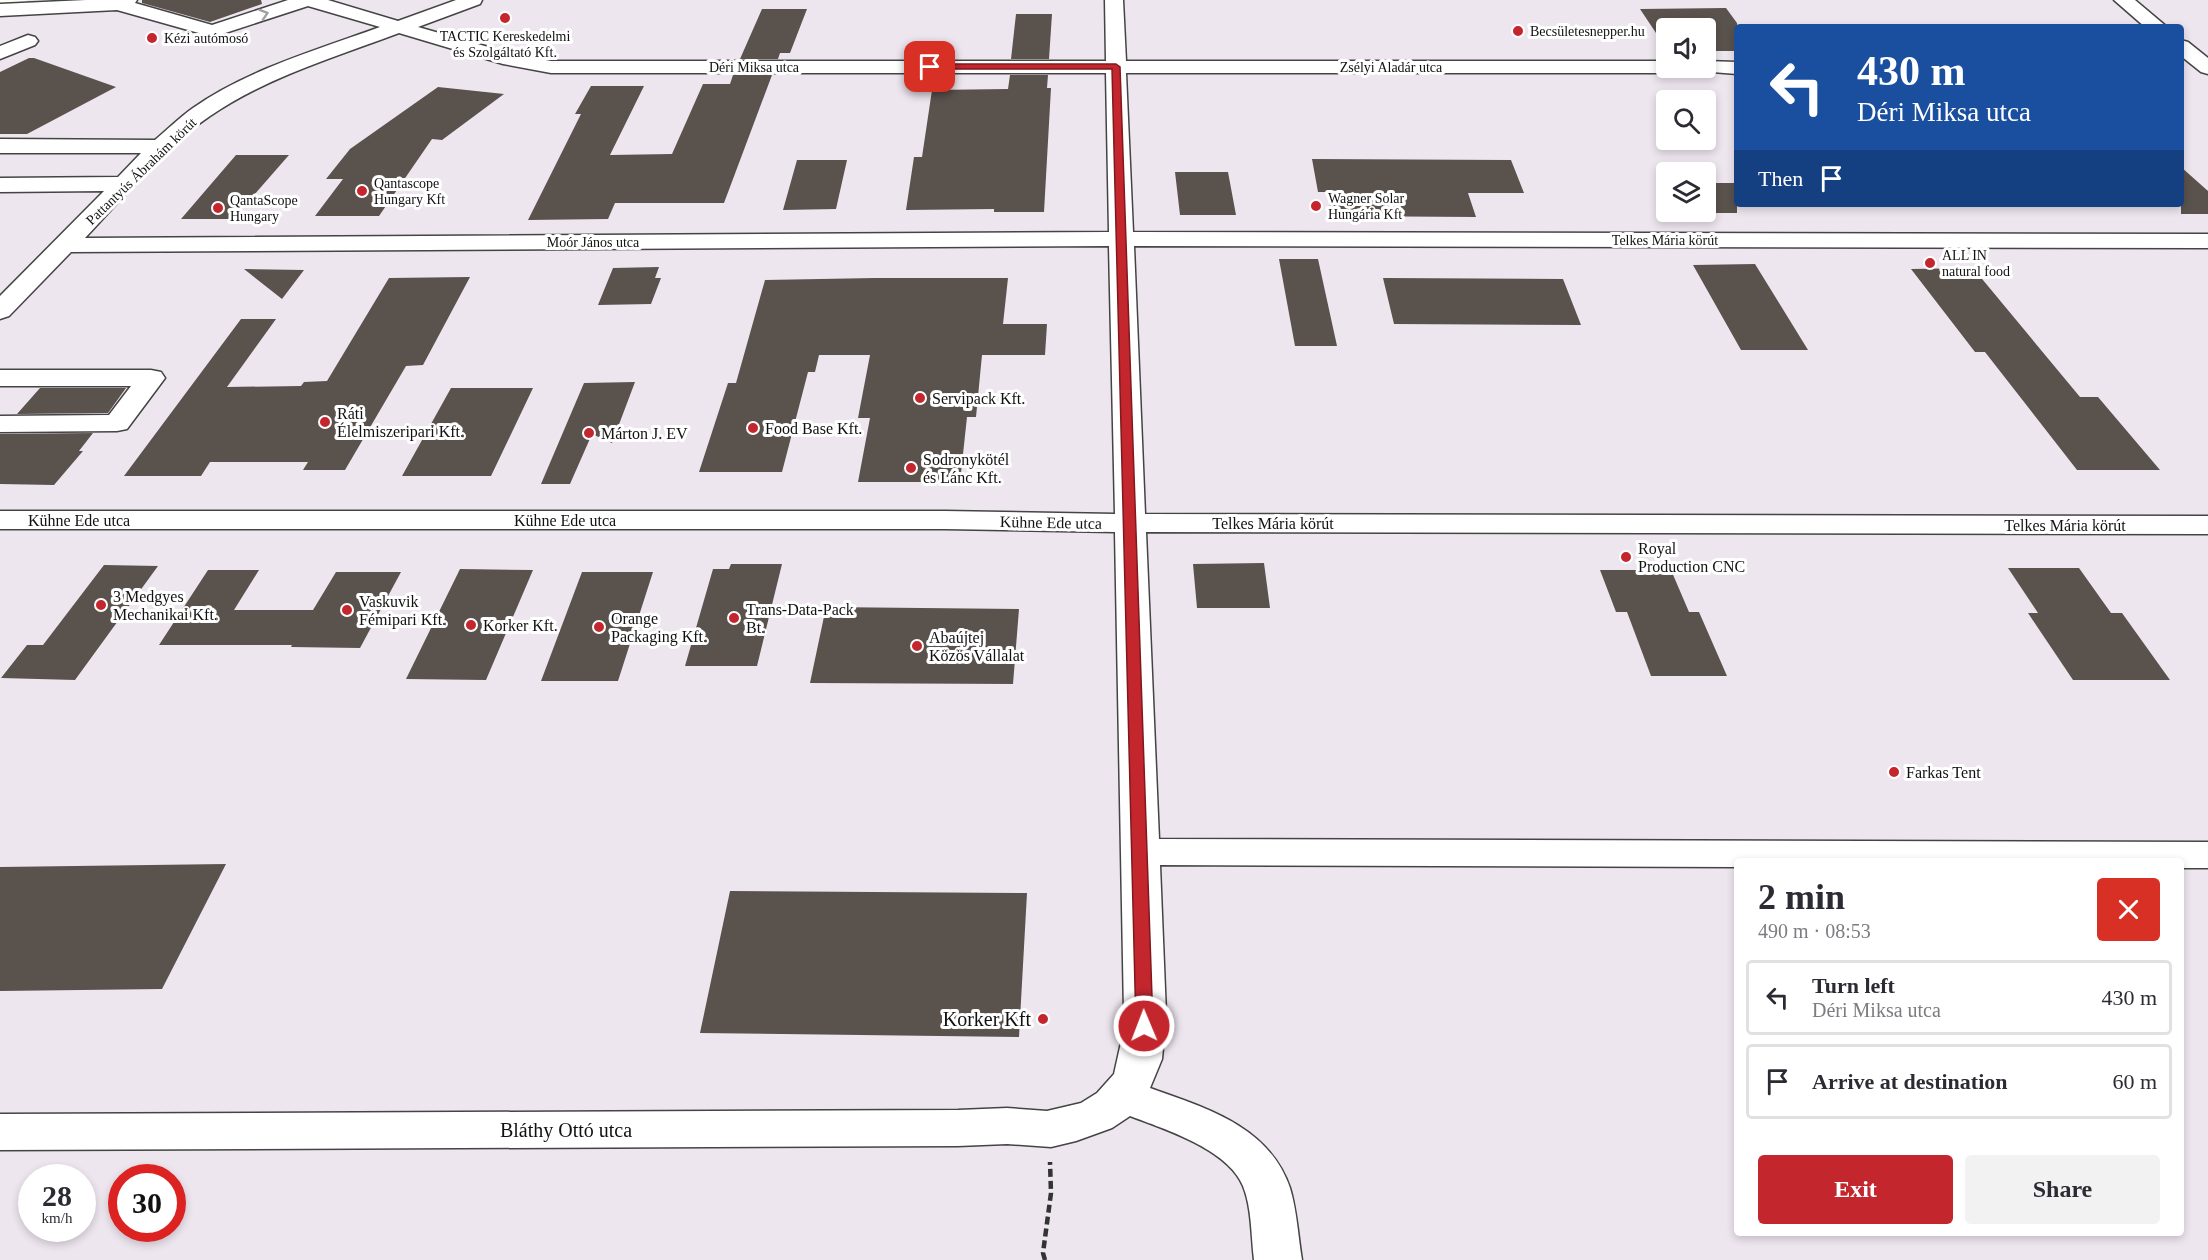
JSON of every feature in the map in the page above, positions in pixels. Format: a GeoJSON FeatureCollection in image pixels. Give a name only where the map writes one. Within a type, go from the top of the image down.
{"type":"FeatureCollection","features":[{"type":"Feature","properties":{"kind":"street","name":"Déri Miksa utca"},"geometry":{"type":"LineString","coordinates":[[307,0],[510,60],[551,67],[1116,67]]}},
{"type":"Feature","properties":{"kind":"street"},"geometry":{"type":"LineString","coordinates":[[123,2],[108,14],[177,35],[196,35],[307,0]]}},
{"type":"Feature","properties":{"kind":"street","name":"Pattantyús Ábrahám körút"},"geometry":{"type":"LineString","coordinates":[[0,311],[160,147],[201,112],[241,88],[294,65],[472,0]]}},
{"type":"Feature","properties":{"kind":"street"},"geometry":{"type":"LineString","coordinates":[[1114,0],[1144,1038],[1142,1060],[1134,1081],[1123,1096],[1215,1134],[1234,1144],[1248,1157],[1263,1177],[1270,1199],[1278,1260]]}},
{"type":"Feature","properties":{"kind":"street"},"geometry":{"type":"LineString","coordinates":[[2123,0],[2153,24]]}},
{"type":"Feature","properties":{"kind":"street"},"geometry":{"type":"LineString","coordinates":[[0,10],[123,2]]}},
{"type":"Feature","properties":{"kind":"street"},"geometry":{"type":"LineString","coordinates":[[0,53],[28,40]]}},
{"type":"Feature","properties":{"kind":"street"},"geometry":{"type":"LineString","coordinates":[[2184,48],[2208,68]]}},
{"type":"Feature","properties":{"kind":"street","name":"Zsélyi Aladár utca"},"geometry":{"type":"LineString","coordinates":[[1116,67],[1656,67]]}},
{"type":"Feature","properties":{"kind":"street"},"geometry":{"type":"LineString","coordinates":[[1716,68],[1734,68]]}},
{"type":"Feature","properties":{"kind":"street"},"geometry":{"type":"LineString","coordinates":[[2184,68],[2208,68]]}},
{"type":"Feature","properties":{"kind":"street"},"geometry":{"type":"LineString","coordinates":[[0,146],[160,147]]}},
{"type":"Feature","properties":{"kind":"street"},"geometry":{"type":"LineString","coordinates":[[0,185],[124,184]]}},
{"type":"Feature","properties":{"kind":"street","name":"Telkes Mária körút"},"geometry":{"type":"LineString","coordinates":[[1121,239],[2208,241]]}},
{"type":"Feature","properties":{"kind":"street","name":"Moór János utca"},"geometry":{"type":"LineString","coordinates":[[65,245],[1121,239]]}},
{"type":"Feature","properties":{"kind":"street"},"geometry":{"type":"LineString","coordinates":[[0,424],[117,423],[151,378],[5,383]]}},
{"type":"Feature","properties":{"kind":"street","name":"Kühne Ede utca"},"geometry":{"type":"LineString","coordinates":[[0,520],[954,520],[1130,523]]}},
{"type":"Feature","properties":{"kind":"street","name":"Telkes Mária körút"},"geometry":{"type":"LineString","coordinates":[[1130,523],[2208,525]]}},
{"type":"Feature","properties":{"kind":"street"},"geometry":{"type":"LineString","coordinates":[[1140,852],[2208,855]]}},
{"type":"Feature","properties":{"kind":"street","name":"Bláthy Ottó utca"},"geometry":{"type":"LineString","coordinates":[[0,1132],[1013,1126],[1049,1129],[1079,1122],[1106,1111],[1123,1096]]}},
{"type":"Feature","properties":{"kind":"path"},"geometry":{"type":"LineString","coordinates":[[1045,1260],[1043,1253],[1051,1193],[1049,1129]]}},
{"type":"Feature","properties":{"kind":"shaded area"},"geometry":{"type":"Polygon","coordinates":[[[28,0],[2208,0],[2208,1260],[0,1260],[0,13],[28,0]]]}},
{"type":"Feature","properties":{"kind":"building"},"geometry":{"type":"Polygon","coordinates":[[[142,0],[261,0],[262,4],[210,22],[142,3],[142,0]]]}},
{"type":"Feature","properties":{"kind":"building"},"geometry":{"type":"Polygon","coordinates":[[[1726,8],[1737,23],[1734,24],[1734,51],[1716,51],[1716,18],[1656,18],[1656,33],[1640,9],[1726,8]]]}},
{"type":"Feature","properties":{"kind":"building"},"geometry":{"type":"Polygon","coordinates":[[[762,9],[807,9],[790,53],[780,53],[778,59],[740,59],[762,9]]]}},
{"type":"Feature","properties":{"kind":"building"},"geometry":{"type":"Polygon","coordinates":[[[1016,14],[1052,14],[1049,59],[1011,59],[1016,14]]]}},
{"type":"Feature","properties":{"kind":"building"},"geometry":{"type":"Polygon","coordinates":[[[29,58],[116,87],[27,134],[0,134],[0,72],[29,58]]]}},
{"type":"Feature","properties":{"kind":"building"},"geometry":{"type":"Polygon","coordinates":[[[733,75],[772,75],[724,203],[615,203],[608,219],[528,220],[581,114],[575,114],[591,86],[644,86],[610,155],[672,154],[703,84],[730,84],[733,75]]]}},
{"type":"Feature","properties":{"kind":"building"},"geometry":{"type":"Polygon","coordinates":[[[1010,75],[1048,75],[1047,88],[1051,88],[1044,212],[994,212],[994,209],[906,210],[914,157],[922,157],[932,90],[1008,89],[1010,75]]]}},
{"type":"Feature","properties":{"kind":"building"},"geometry":{"type":"Polygon","coordinates":[[[438,87],[504,94],[442,140],[432,139],[379,216],[315,216],[343,179],[326,179],[350,149],[438,87]]]}},
{"type":"Feature","properties":{"kind":"building"},"geometry":{"type":"Polygon","coordinates":[[[236,155],[289,155],[233,219],[181,219],[236,155]]]}},
{"type":"Feature","properties":{"kind":"building"},"geometry":{"type":"Polygon","coordinates":[[[1312,159],[1511,160],[1524,193],[1468,193],[1476,217],[1332,216],[1327,192],[1318,192],[1312,159]]]}},
{"type":"Feature","properties":{"kind":"building"},"geometry":{"type":"Polygon","coordinates":[[[797,160],[847,160],[836,209],[783,210],[797,160]]]}},
{"type":"Feature","properties":{"kind":"building"},"geometry":{"type":"Polygon","coordinates":[[[2184,170],[2208,191],[2208,214],[2181,214],[2181,207],[2184,207],[2184,170]]]}},
{"type":"Feature","properties":{"kind":"building"},"geometry":{"type":"Polygon","coordinates":[[[1175,172],[1228,172],[1236,215],[1180,215],[1175,172]]]}},
{"type":"Feature","properties":{"kind":"building"},"geometry":{"type":"Polygon","coordinates":[[[1716,183],[1734,183],[1734,207],[1737,207],[1737,213],[1716,213],[1716,183]]]}},
{"type":"Feature","properties":{"kind":"building"},"geometry":{"type":"Polygon","coordinates":[[[1279,259],[1318,259],[1337,346],[1295,346],[1279,259]]]}},
{"type":"Feature","properties":{"kind":"building"},"geometry":{"type":"Polygon","coordinates":[[[1755,264],[1808,350],[1741,350],[1693,265],[1755,264]]]}},
{"type":"Feature","properties":{"kind":"building"},"geometry":{"type":"Polygon","coordinates":[[[659,267],[655,278],[661,278],[651,304],[598,305],[613,268],[659,267]]]}},
{"type":"Feature","properties":{"kind":"building"},"geometry":{"type":"Polygon","coordinates":[[[1973,268],[2080,397],[2098,397],[2160,470],[2077,470],[1985,352],[1975,352],[1911,269],[1973,268]]]}},
{"type":"Feature","properties":{"kind":"building"},"geometry":{"type":"Polygon","coordinates":[[[244,269],[304,270],[282,299],[244,269]]]}},
{"type":"Feature","properties":{"kind":"building"},"geometry":{"type":"Polygon","coordinates":[[[470,277],[423,365],[406,366],[345,470],[303,470],[308,462],[210,462],[201,476],[124,476],[241,319],[276,319],[227,387],[301,386],[304,382],[327,381],[389,278],[470,277]]]}},
{"type":"Feature","properties":{"kind":"building"},"geometry":{"type":"Polygon","coordinates":[[[1008,278],[1003,324],[1047,324],[1045,355],[982,355],[976,417],[967,417],[960,482],[858,482],[870,418],[858,418],[870,355],[819,355],[815,372],[808,372],[782,472],[699,472],[728,383],[736,383],[765,280],[1008,278]]]}},
{"type":"Feature","properties":{"kind":"building"},"geometry":{"type":"Polygon","coordinates":[[[1383,278],[1563,279],[1581,325],[1394,324],[1383,278]]]}},
{"type":"Feature","properties":{"kind":"building","name":"Márton J. EV"},"geometry":{"type":"Polygon","coordinates":[[[635,382],[612,443],[592,434],[570,484],[541,484],[584,383],[635,382]]]}},
{"type":"Feature","properties":{"kind":"building"},"geometry":{"type":"Polygon","coordinates":[[[40,388],[126,388],[108,413],[17,414],[40,388]]]}},
{"type":"Feature","properties":{"kind":"building"},"geometry":{"type":"Polygon","coordinates":[[[451,388],[533,388],[491,476],[402,476],[451,388]]]}},
{"type":"Feature","properties":{"kind":"building"},"geometry":{"type":"Polygon","coordinates":[[[93,433],[79,451],[83,451],[54,485],[0,484],[0,434],[93,433]]]}},
{"type":"Feature","properties":{"kind":"building"},"geometry":{"type":"Polygon","coordinates":[[[1264,563],[1270,608],[1197,608],[1193,564],[1264,563]]]}},
{"type":"Feature","properties":{"kind":"building","name":"Trans-Data-Pack Bt."},"geometry":{"type":"Polygon","coordinates":[[[731,564],[782,564],[757,666],[685,666],[713,569],[729,569],[731,564]]]}},
{"type":"Feature","properties":{"kind":"building","name":"3 Medgyes Mechanikai Kft."},"geometry":{"type":"Polygon","coordinates":[[[104,565],[158,566],[75,680],[1,678],[27,645],[43,645],[104,565]]]}},
{"type":"Feature","properties":{"kind":"building"},"geometry":{"type":"Polygon","coordinates":[[[2008,568],[2079,568],[2111,613],[2122,613],[2170,680],[2073,680],[2028,613],[2038,613],[2008,568]]]}},
{"type":"Feature","properties":{"kind":"building","name":"Korker Kft."},"geometry":{"type":"Polygon","coordinates":[[[460,569],[533,570],[486,680],[406,679],[460,569]]]}},
{"type":"Feature","properties":{"kind":"building"},"geometry":{"type":"Polygon","coordinates":[[[208,570],[259,570],[234,610],[313,610],[336,572],[401,572],[360,648],[291,647],[292,645],[159,645],[208,570]]]}},
{"type":"Feature","properties":{"kind":"building"},"geometry":{"type":"Polygon","coordinates":[[[1600,570],[1671,570],[1689,612],[1699,612],[1727,676],[1651,676],[1627,612],[1616,612],[1600,570]]]}},
{"type":"Feature","properties":{"kind":"building","name":"Orange Packaging Kft."},"geometry":{"type":"Polygon","coordinates":[[[582,572],[653,572],[618,681],[541,681],[582,572]]]}},
{"type":"Feature","properties":{"kind":"building","name":"Abaújtej Közös Vállalat"},"geometry":{"type":"Polygon","coordinates":[[[826,607],[1019,609],[1013,684],[810,683],[826,607]]]}},
{"type":"Feature","properties":{"kind":"building"},"geometry":{"type":"Polygon","coordinates":[[[226,864],[162,989],[0,991],[0,867],[226,864]]]}},
{"type":"Feature","properties":{"kind":"building"},"geometry":{"type":"Polygon","coordinates":[[[730,891],[1027,893],[1019,1037],[700,1033],[730,891]]]}},
{"type":"Feature","properties":{"kind":"place","name":"TACTIC Kereskedelmi és Szolgáltató Kft."},"geometry":{"type":"Point","coordinates":[505,18]}},
{"type":"Feature","properties":{"kind":"place","name":"Becsületesnepper.hu"},"geometry":{"type":"Point","coordinates":[1518,31]}},
{"type":"Feature","properties":{"kind":"place","name":"Kézi autómosó"},"geometry":{"type":"Point","coordinates":[152,38]}},
{"type":"Feature","properties":{"kind":"place","name":"Qantascope Hungary Kft"},"geometry":{"type":"Point","coordinates":[362,191]}},
{"type":"Feature","properties":{"kind":"place","name":"Wagner Solar Hungária Kft"},"geometry":{"type":"Point","coordinates":[1316,206]}},
{"type":"Feature","properties":{"kind":"place","name":"QantaScope Hungary"},"geometry":{"type":"Point","coordinates":[218,208]}},
{"type":"Feature","properties":{"kind":"place","name":"ALL IN natural food"},"geometry":{"type":"Point","coordinates":[1930,263]}},
{"type":"Feature","properties":{"kind":"place","name":"Servipack Kft."},"geometry":{"type":"Point","coordinates":[920,398]}},
{"type":"Feature","properties":{"kind":"place","name":"Ráti Élelmiszeripari Kft."},"geometry":{"type":"Point","coordinates":[325,422]}},
{"type":"Feature","properties":{"kind":"place","name":"Food Base Kft."},"geometry":{"type":"Point","coordinates":[753,428]}},
{"type":"Feature","properties":{"kind":"place","name":"Márton J. EV"},"geometry":{"type":"Point","coordinates":[589,433]}},
{"type":"Feature","properties":{"kind":"place","name":"Sodronykötél és Lánc Kft."},"geometry":{"type":"Point","coordinates":[911,468]}},
{"type":"Feature","properties":{"kind":"place","name":"Royal Production CNC"},"geometry":{"type":"Point","coordinates":[1626,557]}},
{"type":"Feature","properties":{"kind":"place","name":"3 Medgyes Mechanikai Kft."},"geometry":{"type":"Point","coordinates":[101,605]}},
{"type":"Feature","properties":{"kind":"place","name":"Vaskuvik Fémipari Kft."},"geometry":{"type":"Point","coordinates":[347,610]}},
{"type":"Feature","properties":{"kind":"place","name":"Trans-Data-Pack Bt."},"geometry":{"type":"Point","coordinates":[734,618]}},
{"type":"Feature","properties":{"kind":"place","name":"Korker Kft."},"geometry":{"type":"Point","coordinates":[471,625]}},
{"type":"Feature","properties":{"kind":"place","name":"Orange Packaging Kft."},"geometry":{"type":"Point","coordinates":[599,627]}},
{"type":"Feature","properties":{"kind":"place","name":"Abaújtej Közös Vállalat"},"geometry":{"type":"Point","coordinates":[917,646]}},
{"type":"Feature","properties":{"kind":"place","name":"Farkas Tent"},"geometry":{"type":"Point","coordinates":[1894,772]}},
{"type":"Feature","properties":{"kind":"place","name":"Korker Kft"},"geometry":{"type":"Point","coordinates":[1043,1019]}},
{"type":"Feature","properties":{"kind":"route"},"geometry":{"type":"LineString","coordinates":[[930,67],[1116,67],[1144,1026]]}}]}
